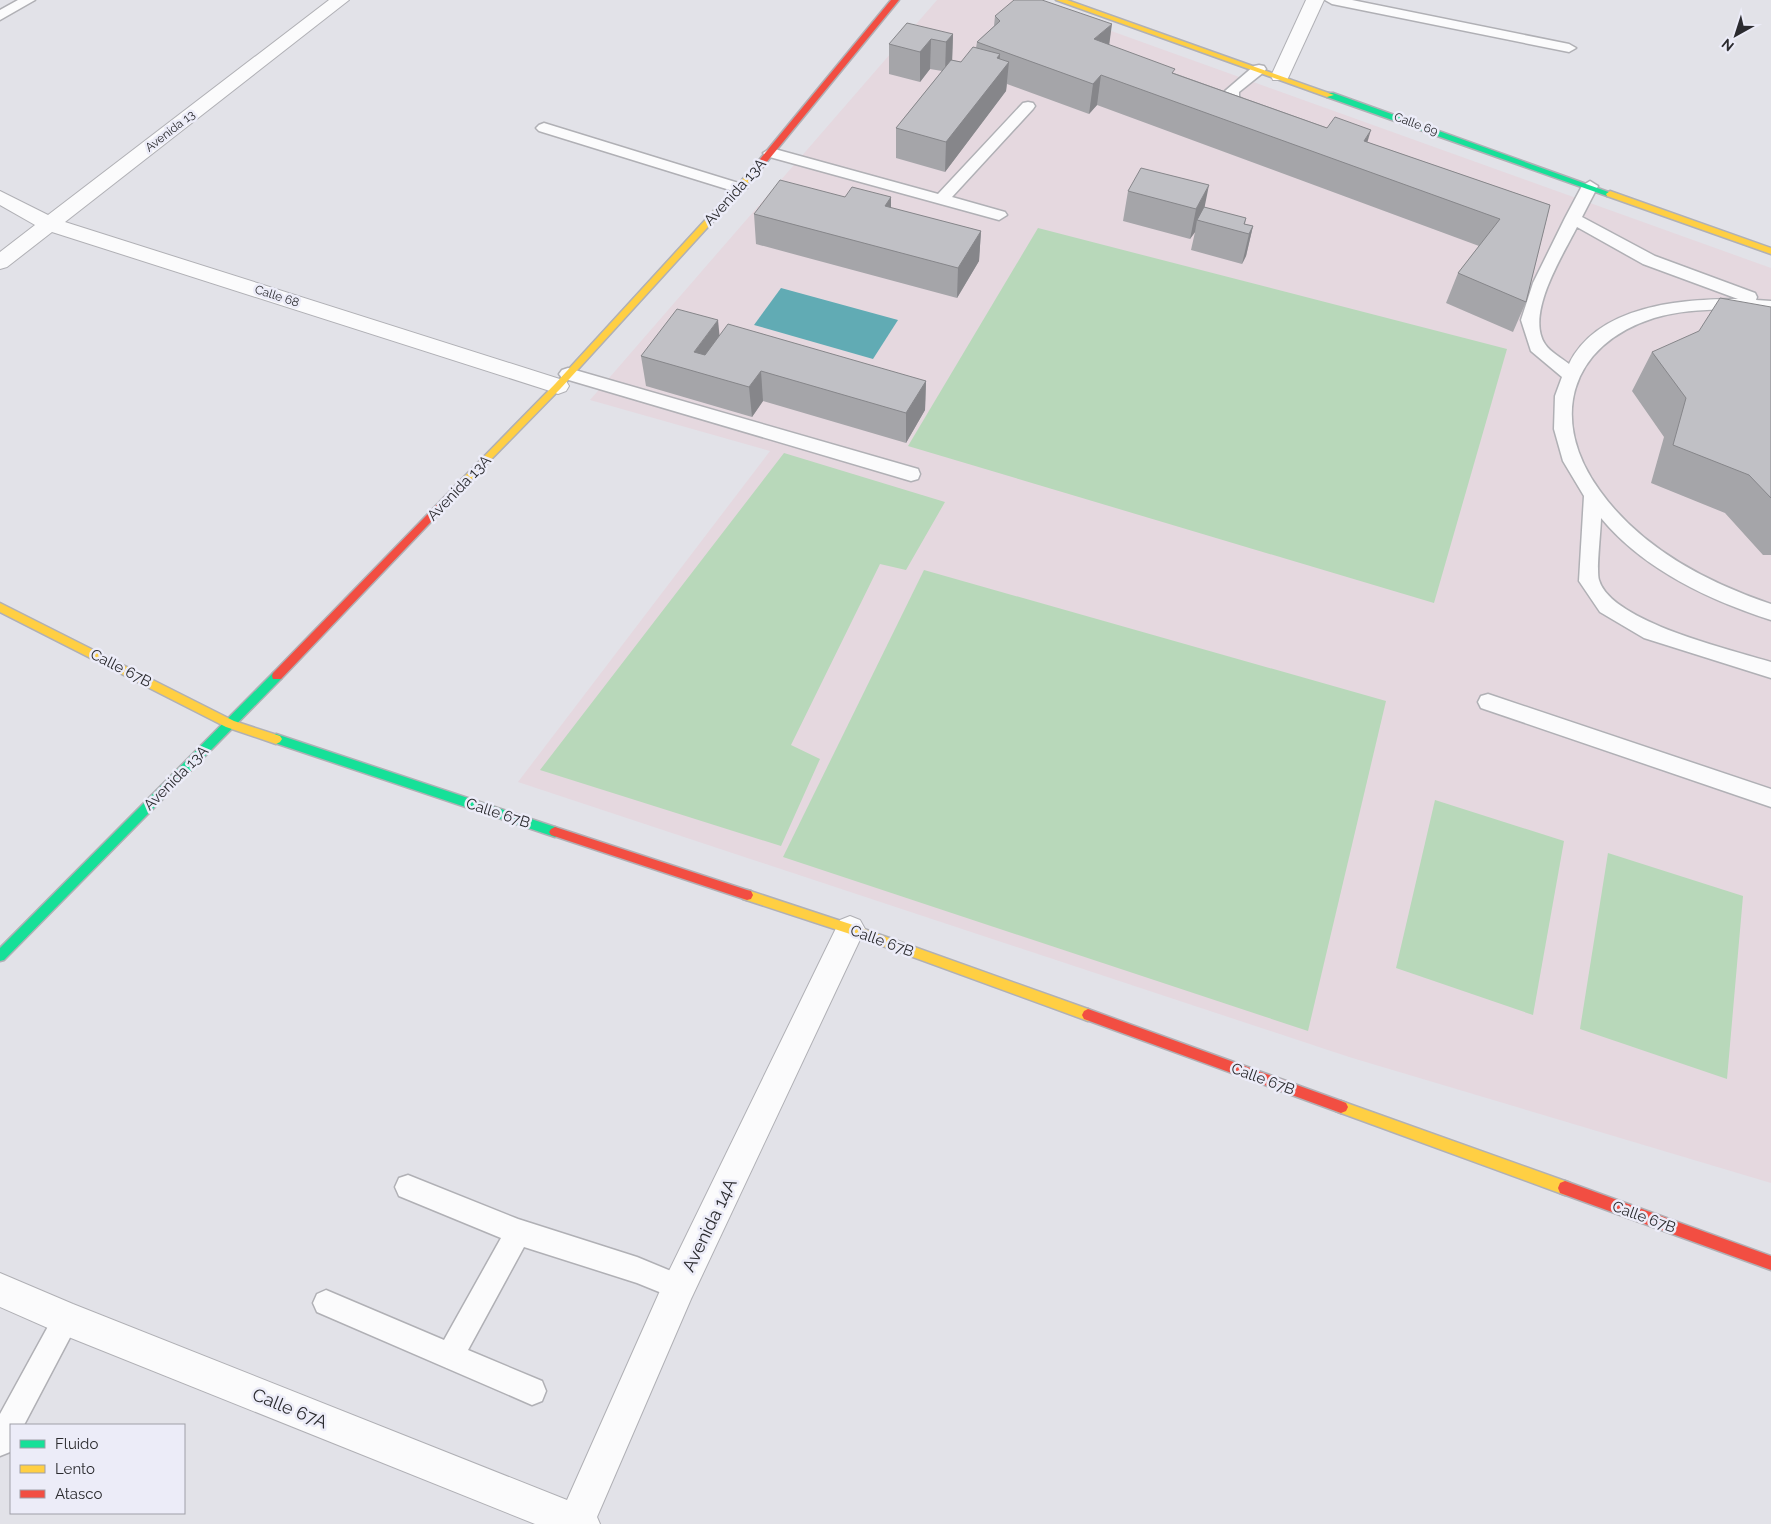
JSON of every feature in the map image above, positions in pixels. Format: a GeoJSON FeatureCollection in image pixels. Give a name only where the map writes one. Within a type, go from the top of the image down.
{"type":"FeatureCollection","features":[{"type":"Feature","properties":{"kind":"street","name":"Avenida 13"},"geometry":{"type":"LineString","coordinates":[[0,262],[340,0]]}},
{"type":"Feature","properties":{"kind":"street","name":"Avenida 13A"},"geometry":{"type":"LineString","coordinates":[[0,956],[230,724],[563,380],[771,153],[895,0]]}},
{"type":"Feature","properties":{"kind":"street","name":"Calle 69"},"geometry":{"type":"LineString","coordinates":[[1060,0],[1280,76],[1771,251]]}},
{"type":"Feature","properties":{"kind":"street"},"geometry":{"type":"LineString","coordinates":[[1280,76],[1316,0]]}},
{"type":"Feature","properties":{"kind":"street","name":"Calle 68"},"geometry":{"type":"LineString","coordinates":[[0,197],[49,224],[563,380]]}},
{"type":"Feature","properties":{"kind":"street","name":"Calle 67B"},"geometry":{"type":"LineString","coordinates":[[0,607],[230,724],[850,929],[1771,1263]]}},
{"type":"Feature","properties":{"kind":"street","name":"Avenida 14A"},"geometry":{"type":"LineString","coordinates":[[578,1523],[679,1287],[850,929]]}},
{"type":"Feature","properties":{"kind":"street","name":"Calle 67A"},"geometry":{"type":"LineString","coordinates":[[0,1290],[66,1319],[578,1523]]}},
{"type":"Feature","properties":{"kind":"lane"},"geometry":{"type":"LineString","coordinates":[[0,16],[28,0]]}},
{"type":"Feature","properties":{"kind":"lane"},"geometry":{"type":"LineString","coordinates":[[1332,0],[1569,48]]}},
{"type":"Feature","properties":{"kind":"lane"},"geometry":{"type":"LineString","coordinates":[[1232,99],[1232,91],[1259,69]]}},
{"type":"Feature","properties":{"kind":"lane"},"geometry":{"type":"LineString","coordinates":[[1214,94],[1232,99],[1244,107],[1263,113]]}},
{"type":"Feature","properties":{"kind":"lane"},"geometry":{"type":"LineString","coordinates":[[942,199],[1028,106]]}},
{"type":"Feature","properties":{"kind":"lane"},"geometry":{"type":"LineString","coordinates":[[544,128],[739,188]]}},
{"type":"Feature","properties":{"kind":"lane"},"geometry":{"type":"LineString","coordinates":[[771,153],[999,215]]}},
{"type":"Feature","properties":{"kind":"lane"},"geometry":{"type":"LineString","coordinates":[[1570,374],[1537,347],[1529,320],[1541,283],[1590,186]]}},
{"type":"Feature","properties":{"kind":"lane"},"geometry":{"type":"LineString","coordinates":[[1574,218],[1649,260],[1771,305]]}},
{"type":"Feature","properties":{"kind":"lane"},"geometry":{"type":"LineString","coordinates":[[1771,305],[1706,304],[1675,307],[1646,314],[1621,325],[1600,338],[1582,355],[1570,374],[1563,396],[1562,419],[1566,444],[1576,470],[1593,496],[1615,522],[1643,546],[1676,569],[1712,589],[1771,612]]}},
{"type":"Feature","properties":{"kind":"lane"},"geometry":{"type":"LineString","coordinates":[[563,380],[911,474]]}},
{"type":"Feature","properties":{"kind":"lane"},"geometry":{"type":"LineString","coordinates":[[1593,496],[1589,581],[1607,607],[1651,633],[1771,670]]}},
{"type":"Feature","properties":{"kind":"lane"},"geometry":{"type":"LineString","coordinates":[[1488,702],[1771,798]]}},
{"type":"Feature","properties":{"kind":"lane"},"geometry":{"type":"LineString","coordinates":[[408,1187],[518,1232],[637,1270],[679,1287]]}},
{"type":"Feature","properties":{"kind":"lane"},"geometry":{"type":"LineString","coordinates":[[450,1356],[518,1232]]}},
{"type":"Feature","properties":{"kind":"lane"},"geometry":{"type":"LineString","coordinates":[[326,1303],[532,1390]]}},
{"type":"Feature","properties":{"kind":"lane"},"geometry":{"type":"LineString","coordinates":[[0,1442],[66,1319]]}},
{"type":"Feature","properties":{"kind":"shaded area"},"geometry":{"type":"Polygon","coordinates":[[[937,0],[1025,0],[1771,268],[1771,1183],[1349,1057],[518,782],[770,451],[590,400],[937,0]]]}},
{"type":"Feature","properties":{"kind":"green space"},"geometry":{"type":"Polygon","coordinates":[[[1038,228],[1507,349],[1434,603],[908,446],[1038,228]]]}},
{"type":"Feature","properties":{"kind":"green space"},"geometry":{"type":"Polygon","coordinates":[[[784,453],[945,502],[906,570],[880,564],[791,745],[820,759],[781,846],[540,770],[784,453]]]}},
{"type":"Feature","properties":{"kind":"green space"},"geometry":{"type":"Polygon","coordinates":[[[924,570],[1386,701],[1308,1031],[783,857],[924,570]]]}},
{"type":"Feature","properties":{"kind":"green space"},"geometry":{"type":"Polygon","coordinates":[[[1435,800],[1564,841],[1533,1015],[1396,968],[1435,800]]]}},
{"type":"Feature","properties":{"kind":"green space"},"geometry":{"type":"Polygon","coordinates":[[[1608,853],[1743,896],[1727,1079],[1580,1029],[1608,853]]]}},
{"type":"Feature","properties":{"kind":"water"},"geometry":{"type":"Polygon","coordinates":[[[781,288],[898,320],[873,359],[754,325],[781,288]]]}},
{"type":"Feature","properties":{"kind":"building"},"geometry":{"type":"Polygon","coordinates":[[[1014,0],[1042,0],[1112,24],[1094,39],[1175,69],[1172,73],[1327,128],[1335,117],[1371,130],[1364,141],[1550,205],[1526,302],[1458,273],[1500,219],[1101,75],[1093,84],[977,42],[1000,21],[995,16],[1014,0]]]}},
{"type":"Feature","properties":{"kind":"building"},"geometry":{"type":"Polygon","coordinates":[[[907,23],[953,34],[946,42],[931,39],[920,52],[889,44],[907,23]]]}},
{"type":"Feature","properties":{"kind":"building"},"geometry":{"type":"Polygon","coordinates":[[[973,47],[1000,54],[997,58],[1009,62],[946,142],[896,128],[951,60],[961,62],[973,47]]]}},
{"type":"Feature","properties":{"kind":"building"},"geometry":{"type":"Polygon","coordinates":[[[1141,168],[1209,185],[1196,209],[1128,191],[1141,168]]]}},
{"type":"Feature","properties":{"kind":"building"},"geometry":{"type":"Polygon","coordinates":[[[780,180],[845,197],[852,187],[891,197],[885,206],[981,231],[958,268],[754,214],[780,180]]]}},
{"type":"Feature","properties":{"kind":"building"},"geometry":{"type":"Polygon","coordinates":[[[1204,207],[1246,218],[1244,224],[1253,226],[1249,234],[1197,220],[1204,207]]]}},
{"type":"Feature","properties":{"kind":"building"},"geometry":{"type":"Polygon","coordinates":[[[1720,298],[1771,307],[1771,498],[1749,475],[1673,445],[1686,398],[1652,352],[1699,331],[1720,298]]]}},
{"type":"Feature","properties":{"kind":"building"},"geometry":{"type":"Polygon","coordinates":[[[677,309],[718,320],[694,352],[705,355],[728,324],[926,381],[906,413],[761,371],[749,387],[641,356],[677,309]]]}},
{"type":"Feature","properties":{"kind":"traffic: fast"},"geometry":{"type":"LineString","coordinates":[[1330,95],[1610,194]]}},
{"type":"Feature","properties":{"kind":"traffic: fast"},"geometry":{"type":"LineString","coordinates":[[0,956],[277,676]]}},
{"type":"Feature","properties":{"kind":"traffic: fast"},"geometry":{"type":"LineString","coordinates":[[276,739],[555,832]]}},
{"type":"Feature","properties":{"kind":"traffic: slow"},"geometry":{"type":"LineString","coordinates":[[1060,0],[1330,95]]}},
{"type":"Feature","properties":{"kind":"traffic: slow"},"geometry":{"type":"LineString","coordinates":[[465,481],[558,386],[754,172]]}},
{"type":"Feature","properties":{"kind":"traffic: slow"},"geometry":{"type":"LineString","coordinates":[[1610,194],[1771,251]]}},
{"type":"Feature","properties":{"kind":"traffic: slow"},"geometry":{"type":"LineString","coordinates":[[0,607],[230,724],[276,739]]}},
{"type":"Feature","properties":{"kind":"traffic: slow"},"geometry":{"type":"LineString","coordinates":[[747,895],[850,929],[1088,1015]]}},
{"type":"Feature","properties":{"kind":"traffic: slow"},"geometry":{"type":"LineString","coordinates":[[1341,1107],[1565,1188]]}},
{"type":"Feature","properties":{"kind":"traffic: jam"},"geometry":{"type":"LineString","coordinates":[[754,172],[895,0]]}},
{"type":"Feature","properties":{"kind":"traffic: jam"},"geometry":{"type":"LineString","coordinates":[[277,676],[465,481]]}},
{"type":"Feature","properties":{"kind":"traffic: jam"},"geometry":{"type":"LineString","coordinates":[[555,832],[747,895]]}},
{"type":"Feature","properties":{"kind":"traffic: jam"},"geometry":{"type":"LineString","coordinates":[[1088,1015],[1341,1107]]}},
{"type":"Feature","properties":{"kind":"traffic: jam"},"geometry":{"type":"LineString","coordinates":[[1565,1188],[1771,1263]]}}]}
